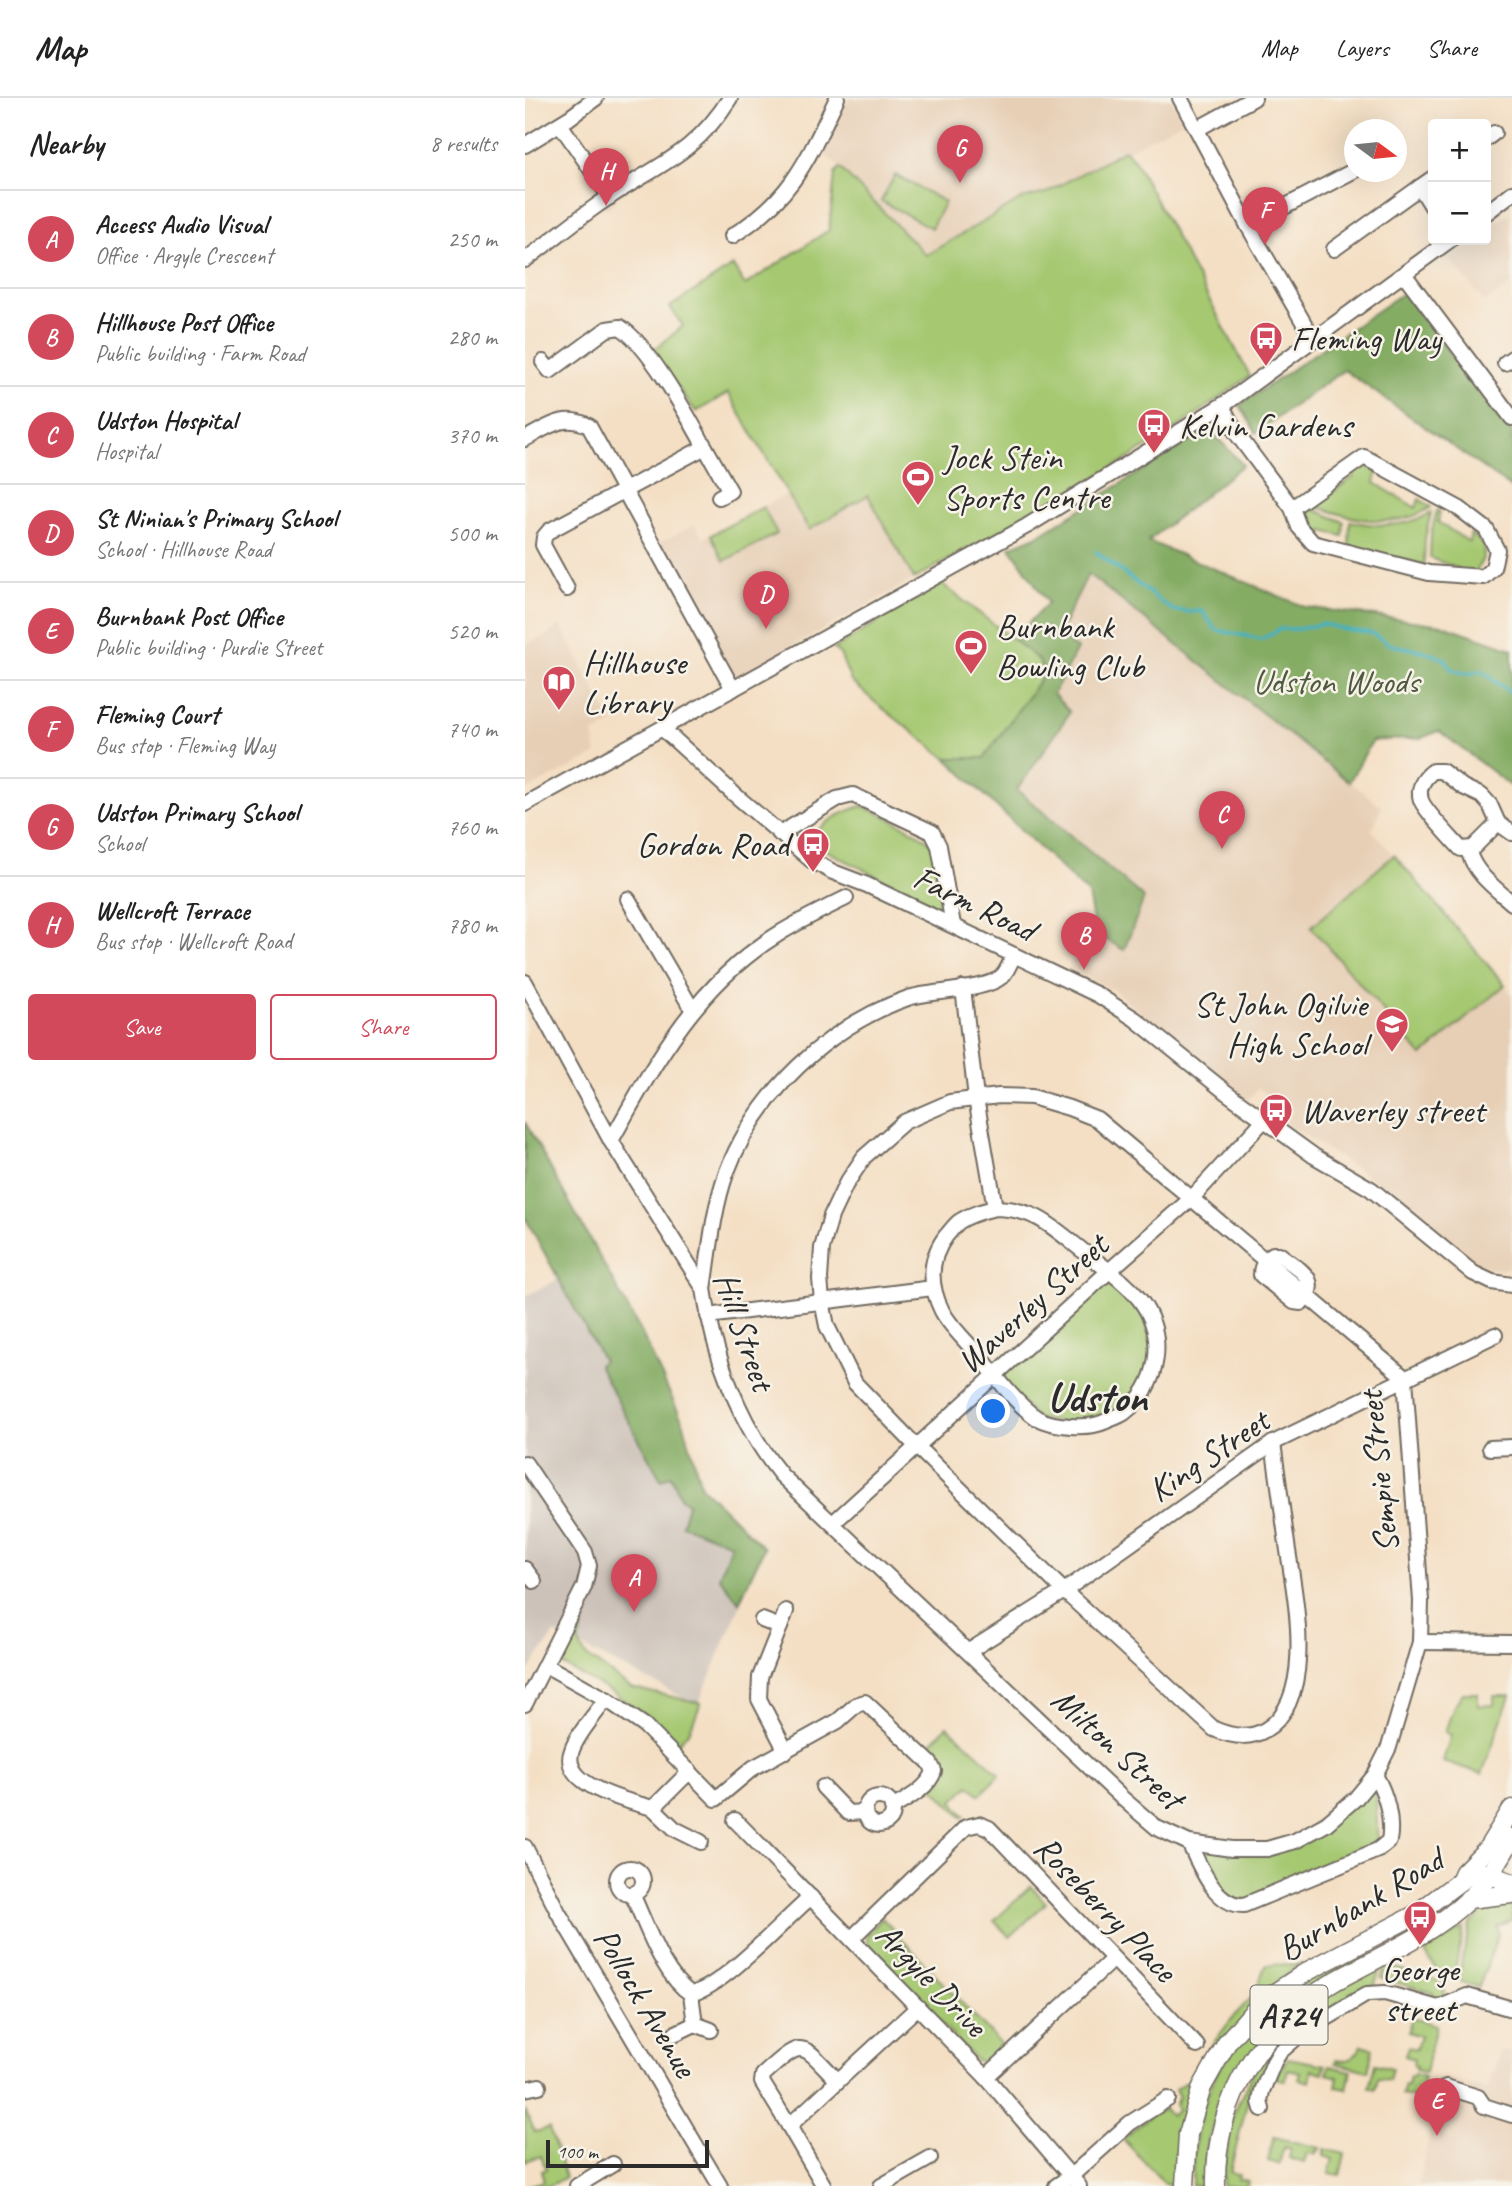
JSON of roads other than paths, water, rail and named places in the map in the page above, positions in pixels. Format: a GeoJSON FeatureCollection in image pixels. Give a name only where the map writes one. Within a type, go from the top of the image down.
{"type":"FeatureCollection","features":[{"type":"Feature","properties":{"kind":"main road"},"geometry":{"type":"LineString","coordinates":[[1460,1881],[1464,1872],[1487,1849],[1512,1809]]}},
{"type":"Feature","properties":{"kind":"main road","name":"Burnbank Road"},"geometry":{"type":"LineString","coordinates":[[1216,2186],[1217,2155],[1227,2109],[1241,2076],[1267,2037],[1312,1997],[1443,1920],[1468,1899],[1490,1875],[1512,1838]]}},
{"type":"Feature","properties":{"kind":"main road"},"geometry":{"type":"LineString","coordinates":[[1487,1849],[1486,1861],[1490,1875],[1512,1883]]}},
{"type":"Feature","properties":{"kind":"main road","name":"Burnbank Road"},"geometry":{"type":"LineString","coordinates":[[1185,2186],[1187,2142],[1197,2101],[1214,2063],[1239,2026],[1288,1984],[1415,1914],[1472,1874],[1481,1872],[1490,1875]]}},
{"type":"Feature","properties":{"kind":"main road"},"geometry":{"type":"LineString","coordinates":[[1468,1899],[1512,1894]]}},
{"type":"Feature","properties":{"kind":"street"},"geometry":{"type":"LineString","coordinates":[[525,145],[596,98]]}},
{"type":"Feature","properties":{"kind":"street"},"geometry":{"type":"LineString","coordinates":[[525,260],[610,197],[661,167],[696,142],[717,119],[730,98]]}},
{"type":"Feature","properties":{"kind":"street"},"geometry":{"type":"LineString","coordinates":[[732,236],[762,215],[785,194],[812,150],[837,98]]}},
{"type":"Feature","properties":{"kind":"street"},"geometry":{"type":"LineString","coordinates":[[1180,98],[1248,226],[1313,339]]}},
{"type":"Feature","properties":{"kind":"street"},"geometry":{"type":"LineString","coordinates":[[1197,129],[1254,98]]}},
{"type":"Feature","properties":{"kind":"street"},"geometry":{"type":"LineString","coordinates":[[560,124],[610,197]]}},
{"type":"Feature","properties":{"kind":"street"},"geometry":{"type":"LineString","coordinates":[[1248,226],[1344,176]]}},
{"type":"Feature","properties":{"kind":"street"},"geometry":{"type":"LineString","coordinates":[[1334,249],[1428,181]]}},
{"type":"Feature","properties":{"kind":"street"},"geometry":{"type":"LineString","coordinates":[[1420,187],[1428,200]]}},
{"type":"Feature","properties":{"kind":"street"},"geometry":{"type":"LineString","coordinates":[[1491,209],[1512,193]]}},
{"type":"Feature","properties":{"kind":"street"},"geometry":{"type":"LineString","coordinates":[[525,804],[871,610],[1019,531],[1222,406],[1443,245]]}},
{"type":"Feature","properties":{"kind":"street"},"geometry":{"type":"LineString","coordinates":[[1404,274],[1512,418]]}},
{"type":"Feature","properties":{"kind":"street"},"geometry":{"type":"LineString","coordinates":[[543,362],[550,371],[607,329],[620,327],[632,334],[680,403],[730,491],[719,497]]}},
{"type":"Feature","properties":{"kind":"street"},"geometry":{"type":"LineString","coordinates":[[1222,406],[1237,434],[1291,508],[1299,527],[1313,543],[1429,573],[1483,578],[1493,568],[1497,550],[1486,529],[1460,509],[1364,457],[1291,508]]}},
{"type":"Feature","properties":{"kind":"street"},"geometry":{"type":"LineString","coordinates":[[525,439],[562,419],[579,421],[589,426],[733,689]]}},
{"type":"Feature","properties":{"kind":"street"},"geometry":{"type":"LineString","coordinates":[[567,589],[543,545],[544,537],[549,531],[705,447]]}},
{"type":"Feature","properties":{"kind":"street","name":"Farm Road"},"geometry":{"type":"LineString","coordinates":[[663,729],[811,860],[1098,995],[1126,1013],[1314,1156],[1371,1189],[1473,1273],[1492,1282],[1512,1284]]}},
{"type":"Feature","properties":{"kind":"street"},"geometry":{"type":"LineString","coordinates":[[1498,823],[1473,848],[1461,849],[1421,802],[1420,786],[1433,771],[1443,771],[1463,787],[1482,796],[1490,805],[1498,823],[1512,833]]}},
{"type":"Feature","properties":{"kind":"street"},"geometry":{"type":"LineString","coordinates":[[780,834],[837,799],[853,795],[932,832],[939,846],[953,925]]}},
{"type":"Feature","properties":{"kind":"street"},"geometry":{"type":"LineString","coordinates":[[1468,850],[1471,862],[1484,879],[1512,903]]}},
{"type":"Feature","properties":{"kind":"street"},"geometry":{"type":"LineString","coordinates":[[611,1141],[658,1058],[692,1009],[737,965],[779,933],[846,898]]}},
{"type":"Feature","properties":{"kind":"street"},"geometry":{"type":"LineString","coordinates":[[628,899],[692,1009]]}},
{"type":"Feature","properties":{"kind":"street"},"geometry":{"type":"LineString","coordinates":[[704,1289],[715,1211],[727,1173],[750,1126],[788,1076],[859,1020],[908,998],[992,983],[1003,975],[1014,955]]}},
{"type":"Feature","properties":{"kind":"street","name":"Hill Street"},"geometry":{"type":"LineString","coordinates":[[525,982],[611,1141],[704,1289],[708,1316],[724,1370],[766,1457],[781,1475],[969,1651]]}},
{"type":"Feature","properties":{"kind":"street"},"geometry":{"type":"LineString","coordinates":[[963,988],[976,1098],[995,1208]]}},
{"type":"Feature","properties":{"kind":"street","name":"Sempie Street"},"geometry":{"type":"LineString","coordinates":[[1273,1443],[1299,1630],[1297,1671],[1285,1711],[1274,1725],[1260,1733],[1229,1736],[1214,1729],[1064,1591],[855,1383],[827,1326],[820,1279],[822,1248],[831,1216],[846,1184],[864,1157],[904,1122],[950,1102],[976,1098],[1032,1097],[1097,1119],[1405,1378],[1421,1601],[1420,1642]]}},
{"type":"Feature","properties":{"kind":"street","name":"Waverley Street"},"geometry":{"type":"LineString","coordinates":[[833,1523],[1192,1198],[1264,1119]]}},
{"type":"Feature","properties":{"kind":"street"},"geometry":{"type":"LineString","coordinates":[[995,1208],[1016,1209],[1038,1217],[1109,1271],[1140,1300],[1156,1332],[1157,1362],[1148,1386],[1123,1413],[1094,1427],[1038,1419],[996,1376],[943,1312],[933,1288],[932,1263],[943,1241],[958,1222],[975,1213],[995,1208]]}},
{"type":"Feature","properties":{"kind":"street"},"geometry":{"type":"LineString","coordinates":[[708,1316],[933,1288]]}},
{"type":"Feature","properties":{"kind":"street","name":"King Street"},"geometry":{"type":"LineString","coordinates":[[969,1651],[1064,1591],[1273,1443],[1495,1335]]}},
{"type":"Feature","properties":{"kind":"street"},"geometry":{"type":"LineString","coordinates":[[1490,1448],[1512,1447]]}},
{"type":"Feature","properties":{"kind":"street"},"geometry":{"type":"LineString","coordinates":[[525,1463],[530,1483],[585,1552],[589,1566],[579,1599],[525,1704]]}},
{"type":"Feature","properties":{"kind":"street"},"geometry":{"type":"LineString","coordinates":[[786,1611],[761,1677],[759,1699],[786,1751]]}},
{"type":"Feature","properties":{"kind":"street"},"geometry":{"type":"LineString","coordinates":[[762,1620],[780,1626]]}},
{"type":"Feature","properties":{"kind":"street"},"geometry":{"type":"LineString","coordinates":[[1420,1642],[1512,1643]]}},
{"type":"Feature","properties":{"kind":"street","name":"Milton Street"},"geometry":{"type":"LineString","coordinates":[[969,1651],[1122,1798],[1157,1828],[1189,1843],[1233,1849],[1267,1849],[1295,1841],[1326,1824],[1356,1798],[1375,1775],[1389,1747],[1420,1642]]}},
{"type":"Feature","properties":{"kind":"street"},"geometry":{"type":"LineString","coordinates":[[545,1665],[606,1699],[645,1726],[716,1799],[753,1768],[838,1721],[856,1705],[865,1702],[930,1763],[934,1771],[930,1780],[915,1794],[892,1808],[884,1798],[875,1797],[868,1802],[865,1812],[848,1813],[823,1787]]}},
{"type":"Feature","properties":{"kind":"street"},"geometry":{"type":"LineString","coordinates":[[606,1699],[571,1751],[570,1764],[575,1775],[608,1795],[653,1808],[675,1829],[701,1842]]}},
{"type":"Feature","properties":{"kind":"street"},"geometry":{"type":"LineString","coordinates":[[653,1808],[690,1771]]}},
{"type":"Feature","properties":{"kind":"street"},"geometry":{"type":"LineString","coordinates":[[1189,1843],[1203,1872],[1225,1901],[1244,1905],[1378,1850],[1389,1840],[1389,1816],[1381,1785],[1375,1775]]}},
{"type":"Feature","properties":{"kind":"street","name":"Argyle Drive"},"geometry":{"type":"LineString","coordinates":[[735,1820],[986,2077],[1075,2181]]}},
{"type":"Feature","properties":{"kind":"street","name":"Roseberry Place"},"geometry":{"type":"LineString","coordinates":[[852,1938],[966,1827],[979,1824],[989,1828],[1197,2046]]}},
{"type":"Feature","properties":{"kind":"street","name":"Pollock Avenue"},"geometry":{"type":"LineString","coordinates":[[525,1847],[558,1912],[720,2186]]}},
{"type":"Feature","properties":{"kind":"street"},"geometry":{"type":"LineString","coordinates":[[632,1894],[666,1967],[682,1988],[691,1994],[701,1992],[719,1980],[811,1897]]}},
{"type":"Feature","properties":{"kind":"street"},"geometry":{"type":"LineString","coordinates":[[986,2077],[1114,1959]]}},
{"type":"Feature","properties":{"kind":"street"},"geometry":{"type":"LineString","coordinates":[[1262,2109],[1262,2091],[1274,2062],[1288,2045],[1327,2017],[1367,1994],[1385,1993],[1438,2008],[1467,1996],[1512,2009]]}},
{"type":"Feature","properties":{"kind":"street"},"geometry":{"type":"LineString","coordinates":[[691,1994],[695,2024]]}},
{"type":"Feature","properties":{"kind":"street"},"geometry":{"type":"LineString","coordinates":[[789,2126],[918,2007]]}},
{"type":"Feature","properties":{"kind":"street"},"geometry":{"type":"LineString","coordinates":[[674,2034],[695,2024],[711,2030]]}},
{"type":"Feature","properties":{"kind":"street"},"geometry":{"type":"LineString","coordinates":[[824,2186],[762,2082],[763,2075],[791,2049],[801,2048],[809,2051],[838,2081]]}},
{"type":"Feature","properties":{"kind":"street"},"geometry":{"type":"LineString","coordinates":[[1446,2087],[1478,2097],[1484,2106],[1512,2115]]}},
{"type":"Feature","properties":{"kind":"street"},"geometry":{"type":"LineString","coordinates":[[1056,2186],[1075,2181],[1130,2123],[1168,2099]]}},
{"type":"Feature","properties":{"kind":"street"},"geometry":{"type":"LineString","coordinates":[[881,2186],[921,2158]]}},
{"type":"Feature","properties":{"kind":"street"},"geometry":{"type":"LineString","coordinates":[[576,2186],[595,2181],[613,2164]]}},
{"type":"Feature","properties":{"kind":"waterway"},"geometry":{"type":"LineString","coordinates":[[1096,552],[1172,610],[1202,611],[1216,630],[1262,639],[1280,629],[1323,624],[1371,633],[1391,645],[1419,650],[1445,659],[1451,669],[1466,674],[1482,671],[1512,694]]}},
{"type":"Feature","properties":{"kind":"place","name":"Udston Primary School"},"geometry":{"type":"Point","coordinates":[960,183]}},
{"type":"Feature","properties":{"kind":"place","name":"Wellcroft Terrace"},"geometry":{"type":"Point","coordinates":[606,206]}},
{"type":"Feature","properties":{"kind":"place","name":"Fleming Court"},"geometry":{"type":"Point","coordinates":[1265,245]}},
{"type":"Feature","properties":{"kind":"place","name":"Fleming Way"},"geometry":{"type":"Point","coordinates":[1266,368]}},
{"type":"Feature","properties":{"kind":"place","name":"Kelvin Gardens"},"geometry":{"type":"Point","coordinates":[1154,455]}},
{"type":"Feature","properties":{"kind":"place","name":"Jock Stein Sports Centre"},"geometry":{"type":"Point","coordinates":[918,507]}},
{"type":"Feature","properties":{"kind":"place","name":"St Ninian's Primary School"},"geometry":{"type":"Point","coordinates":[766,629]}},
{"type":"Feature","properties":{"kind":"place","name":"Burnbank Bowling Club"},"geometry":{"type":"Point","coordinates":[971,676]}},
{"type":"Feature","properties":{"kind":"place","name":"Hillhouse Library"},"geometry":{"type":"Point","coordinates":[559,712]}},
{"type":"Feature","properties":{"kind":"place","name":"Udston Hospital"},"geometry":{"type":"Point","coordinates":[1222,849]}},
{"type":"Feature","properties":{"kind":"place","name":"Gordon Road"},"geometry":{"type":"Point","coordinates":[813,874]}},
{"type":"Feature","properties":{"kind":"place","name":"Hillhouse Post Office"},"geometry":{"type":"Point","coordinates":[1084,970]}},
{"type":"Feature","properties":{"kind":"place","name":"St John Ogilvie High School"},"geometry":{"type":"Point","coordinates":[1392,1054]}},
{"type":"Feature","properties":{"kind":"place","name":"Waverley street"},"geometry":{"type":"Point","coordinates":[1276,1140]}},
{"type":"Feature","properties":{"kind":"place","name":"Access Audio Visual"},"geometry":{"type":"Point","coordinates":[634,1612]}},
{"type":"Feature","properties":{"kind":"place","name":"George street"},"geometry":{"type":"Point","coordinates":[1420,1947]}},
{"type":"Feature","properties":{"kind":"place","name":"Burnbank Post Office"},"geometry":{"type":"Point","coordinates":[1437,2136]}},
{"type":"Feature","properties":{"kind":"district","name":"Udston"},"geometry":{"type":"Point","coordinates":[1097,1396]}},
{"type":"Feature","properties":{"kind":"park label","name":"Udston Woods"},"geometry":{"type":"Point","coordinates":[1336,681]}}]}
